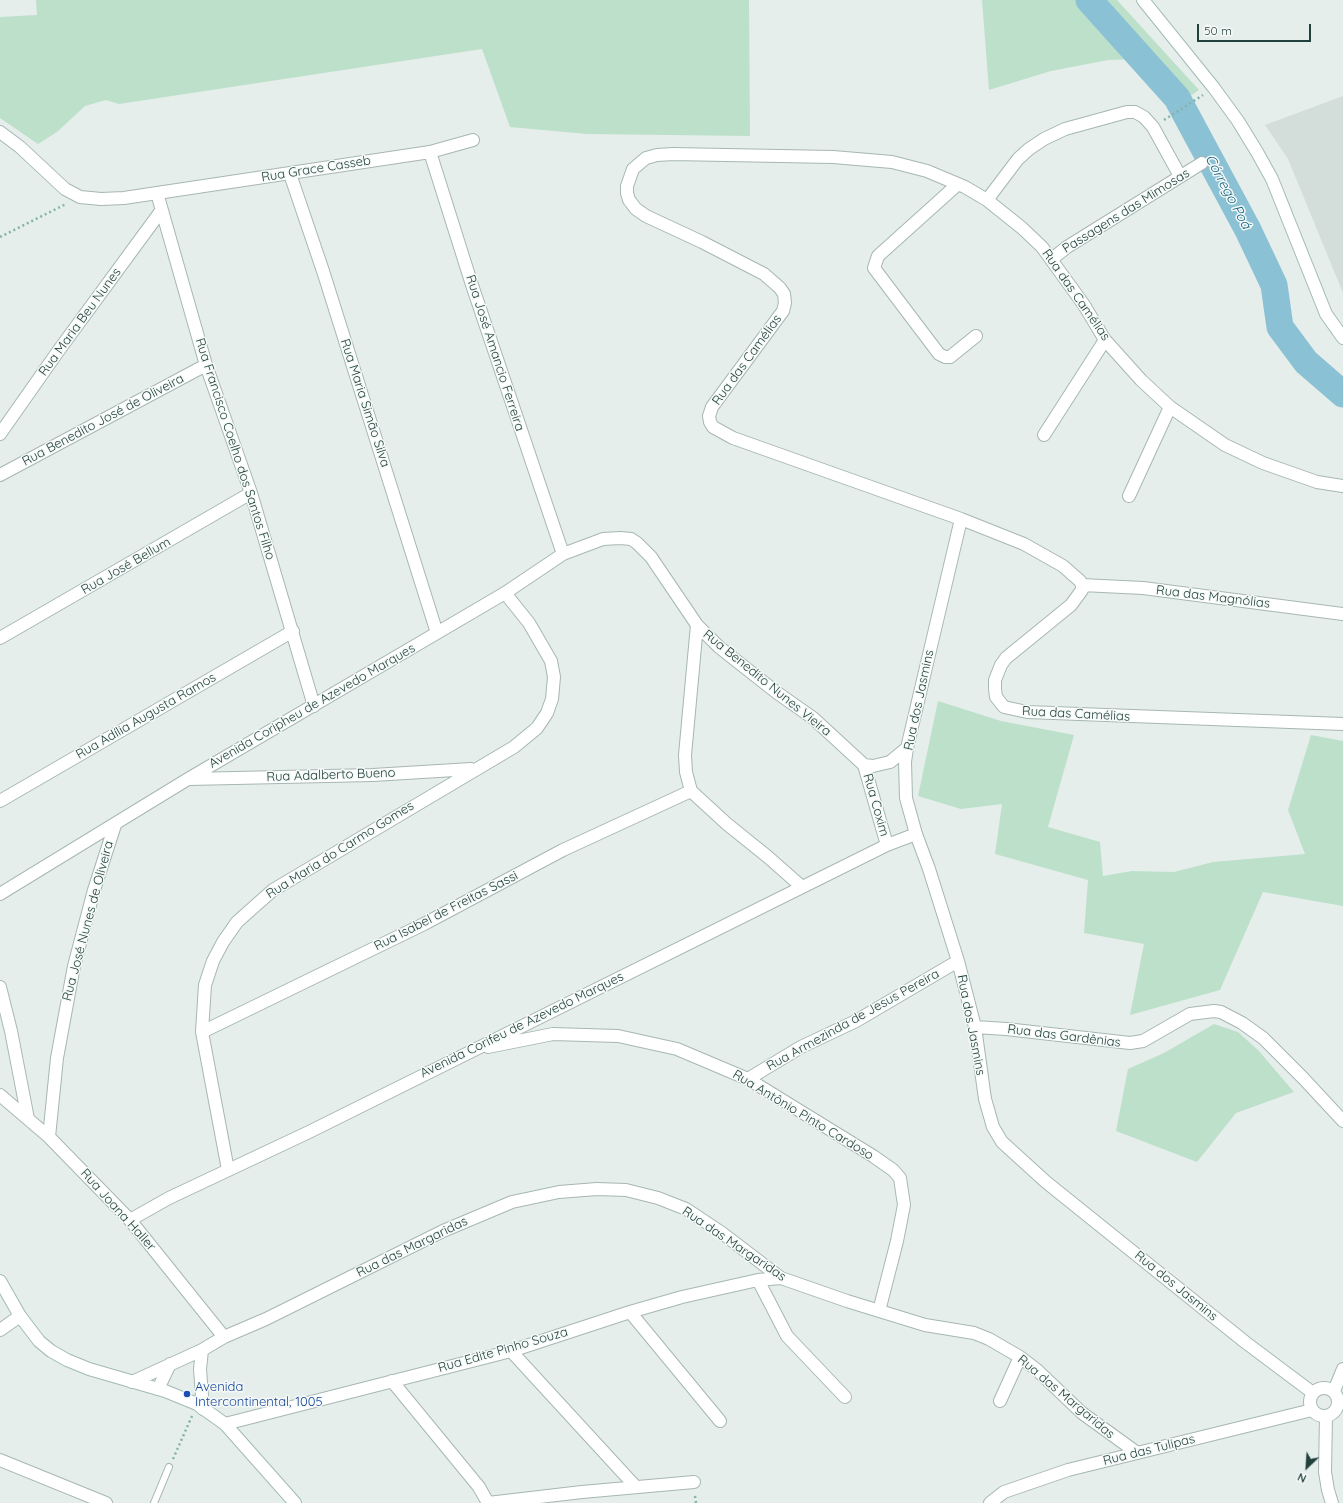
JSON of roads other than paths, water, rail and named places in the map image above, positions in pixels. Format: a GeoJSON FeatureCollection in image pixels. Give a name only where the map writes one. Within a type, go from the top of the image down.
{"type":"FeatureCollection","features":[{"type":"Feature","properties":{"kind":"street"},"geometry":{"type":"LineString","coordinates":[[1143,0],[1214,88],[1258,152],[1275,186],[1326,314],[1343,338]]}},
{"type":"Feature","properties":{"kind":"street"},"geometry":{"type":"LineString","coordinates":[[987,200],[1018,159],[1029,149],[1044,139],[1065,129],[1127,112],[1135,112],[1144,117],[1152,127],[1180,176]]}},
{"type":"Feature","properties":{"kind":"street","name":"Rua Grace Casseb"},"geometry":{"type":"LineString","coordinates":[[0,132],[20,147],[65,189],[80,197],[109,199],[290,174],[370,160],[430,152],[474,140]]}},
{"type":"Feature","properties":{"kind":"street","name":"Rua José Amancio Ferreira"},"geometry":{"type":"LineString","coordinates":[[430,152],[472,285],[563,554]]}},
{"type":"Feature","properties":{"kind":"street","name":"Rua das Camélias"},"geometry":{"type":"LineString","coordinates":[[1343,486],[1317,482],[1264,463],[1226,445],[1170,407],[1141,380],[1105,340],[1080,299],[1052,259],[1022,228],[987,200],[958,184],[927,171],[892,162],[825,157],[673,154],[657,155],[639,163],[633,169],[627,194],[629,200],[636,209],[646,216],[702,242],[764,274],[780,288],[784,294],[785,303],[783,311],[712,407],[709,416],[713,427],[732,438],[961,519],[1024,544],[1063,566],[1080,581],[1082,585],[1078,596],[1071,605],[1006,658],[1001,665],[995,680],[995,689],[996,696],[1004,707],[1027,712],[1343,724]]}},
{"type":"Feature","properties":{"kind":"street","name":"Passagens das Mimosas"},"geometry":{"type":"LineString","coordinates":[[1052,259],[1068,247],[1202,163]]}},
{"type":"Feature","properties":{"kind":"street","name":"Rua Maria Simão Silva"},"geometry":{"type":"LineString","coordinates":[[290,174],[403,521],[436,633]]}},
{"type":"Feature","properties":{"kind":"street"},"geometry":{"type":"LineString","coordinates":[[958,184],[878,256],[874,268],[939,354],[945,357],[950,357],[976,336]]}},
{"type":"Feature","properties":{"kind":"street","name":"Rua Francisco Coelho dos Santos Filho"},"geometry":{"type":"LineString","coordinates":[[157,192],[161,211],[206,365],[251,493],[314,706]]}},
{"type":"Feature","properties":{"kind":"street","name":"Rua Maria Beu Nunes"},"geometry":{"type":"LineString","coordinates":[[0,434],[59,350],[161,211]]}},
{"type":"Feature","properties":{"kind":"street"},"geometry":{"type":"LineString","coordinates":[[1044,435],[1105,340]]}},
{"type":"Feature","properties":{"kind":"street","name":"Rua Benedito José de Oliveira"},"geometry":{"type":"LineString","coordinates":[[0,475],[206,365]]}},
{"type":"Feature","properties":{"kind":"street"},"geometry":{"type":"LineString","coordinates":[[1130,496],[1170,407]]}},
{"type":"Feature","properties":{"kind":"street","name":"Rua José Bellum"},"geometry":{"type":"LineString","coordinates":[[0,638],[251,493]]}},
{"type":"Feature","properties":{"kind":"street","name":"Rua dos Jasmins"},"geometry":{"type":"LineString","coordinates":[[961,519],[908,748],[906,762],[906,798],[916,834],[929,869],[958,961],[975,1027],[988,1112],[993,1126],[1002,1142],[1046,1182],[1245,1342],[1313,1392]]}},
{"type":"Feature","properties":{"kind":"street","name":"Avenida Coripheu de Azevedo Marques"},"geometry":{"type":"LineString","coordinates":[[0,894],[188,779],[505,593],[563,554],[603,539],[631,539]]}},
{"type":"Feature","properties":{"kind":"street","name":"Rua Benedito Nunes Vieira"},"geometry":{"type":"LineString","coordinates":[[631,539],[651,557],[697,625],[719,647],[776,692],[813,718],[864,765]]}},
{"type":"Feature","properties":{"kind":"street","name":"Rua das Magnólias"},"geometry":{"type":"LineString","coordinates":[[1082,585],[1143,588],[1343,614]]}},
{"type":"Feature","properties":{"kind":"street","name":"Rua Maria do Carmo Gomes"},"geometry":{"type":"LineString","coordinates":[[228,1170],[202,1032],[205,985],[213,961],[223,942],[237,922],[253,906],[273,890],[474,769],[514,747],[537,728],[547,713],[552,699],[554,677],[551,661],[529,623],[505,593]]}},
{"type":"Feature","properties":{"kind":"street"},"geometry":{"type":"LineString","coordinates":[[697,625],[685,755],[686,772],[691,791],[727,824],[802,887]]}},
{"type":"Feature","properties":{"kind":"street","name":"Rua Adília Augusta Ramos"},"geometry":{"type":"LineString","coordinates":[[0,801],[293,631]]}},
{"type":"Feature","properties":{"kind":"street"},"geometry":{"type":"LineString","coordinates":[[864,765],[878,765],[890,762],[908,748]]}},
{"type":"Feature","properties":{"kind":"street","name":"Rua Coxim"},"geometry":{"type":"LineString","coordinates":[[864,765],[887,844]]}},
{"type":"Feature","properties":{"kind":"street","name":"Rua Adalberto Bueno"},"geometry":{"type":"LineString","coordinates":[[188,779],[373,775],[474,769]]}},
{"type":"Feature","properties":{"kind":"street","name":"Rua Isabel de Freitas Sassi"},"geometry":{"type":"LineString","coordinates":[[202,1032],[424,924],[563,850],[691,791]]}},
{"type":"Feature","properties":{"kind":"street","name":"Rua José Nunes de Oliveira"},"geometry":{"type":"LineString","coordinates":[[49,1137],[57,1058],[74,966],[94,890],[115,825]]}},
{"type":"Feature","properties":{"kind":"street","name":"Avenida Corifeu de Azevedo Marques"},"geometry":{"type":"LineString","coordinates":[[130,1220],[169,1198],[473,1050],[887,844],[916,834]]}},
{"type":"Feature","properties":{"kind":"street","name":"Rua Armezinda de Jesus Pereira"},"geometry":{"type":"LineString","coordinates":[[748,1079],[801,1048],[856,1021],[958,961]]}},
{"type":"Feature","properties":{"kind":"street"},"geometry":{"type":"LineString","coordinates":[[0,987],[11,1031],[28,1119]]}},
{"type":"Feature","properties":{"kind":"street","name":"Rua das Gardênias"},"geometry":{"type":"LineString","coordinates":[[975,1027],[1006,1028],[1130,1043],[1143,1041],[1190,1014],[1208,1011],[1221,1012],[1242,1023],[1262,1038],[1303,1078],[1343,1121]]}},
{"type":"Feature","properties":{"kind":"street","name":"Rua Antônio Pinto Cardoso"},"geometry":{"type":"LineString","coordinates":[[473,1050],[553,1034],[618,1036],[677,1049],[748,1079],[874,1156],[893,1170],[900,1178],[904,1205],[902,1220],[879,1311]]}},
{"type":"Feature","properties":{"kind":"street","name":"Rua Joana Haller"},"geometry":{"type":"LineString","coordinates":[[0,1094],[49,1137],[130,1220],[224,1337]]}},
{"type":"Feature","properties":{"kind":"street","name":"Rua das Margaridas"},"geometry":{"type":"LineString","coordinates":[[132,1382],[202,1350],[224,1337],[266,1319],[443,1231],[512,1202],[559,1192],[597,1189],[619,1190],[658,1198],[686,1209],[722,1233],[781,1278],[925,1325],[974,1333],[989,1339],[1020,1357],[1037,1370],[1082,1413],[1136,1452]]}},
{"type":"Feature","properties":{"kind":"street","name":"Rua Edite Pinho Souza"},"geometry":{"type":"LineString","coordinates":[[225,1424],[511,1351],[630,1312],[758,1280],[781,1278]]}},
{"type":"Feature","properties":{"kind":"street"},"geometry":{"type":"LineString","coordinates":[[758,1280],[787,1336],[845,1397]]}},
{"type":"Feature","properties":{"kind":"street"},"geometry":{"type":"LineString","coordinates":[[0,1281],[20,1316],[39,1341],[56,1354],[89,1369],[158,1389],[200,1407],[225,1424],[295,1503]]}},
{"type":"Feature","properties":{"kind":"street"},"geometry":{"type":"LineString","coordinates":[[630,1312],[720,1421]]}},
{"type":"Feature","properties":{"kind":"street"},"geometry":{"type":"LineString","coordinates":[[0,1330],[20,1316]]}},
{"type":"Feature","properties":{"kind":"street"},"geometry":{"type":"LineString","coordinates":[[200,1407],[200,1369],[202,1350]]}},
{"type":"Feature","properties":{"kind":"street"},"geometry":{"type":"LineString","coordinates":[[511,1351],[635,1486]]}},
{"type":"Feature","properties":{"kind":"street"},"geometry":{"type":"LineString","coordinates":[[1000,1401],[1020,1357]]}},
{"type":"Feature","properties":{"kind":"street"},"geometry":{"type":"LineString","coordinates":[[158,1389],[170,1364]]}},
{"type":"Feature","properties":{"kind":"street"},"geometry":{"type":"LineString","coordinates":[[1334,1391],[1343,1369]]}},
{"type":"Feature","properties":{"kind":"street"},"geometry":{"type":"LineString","coordinates":[[392,1381],[479,1487],[488,1503],[635,1486],[694,1482]]}},
{"type":"Feature","properties":{"kind":"street"},"geometry":{"type":"LineString","coordinates":[[1322,1388],[1334,1391],[1339,1398],[1338,1406],[1333,1413],[1326,1416],[1318,1415],[1312,1410],[1310,1401],[1313,1392],[1322,1388]]}},
{"type":"Feature","properties":{"kind":"street","name":"Rua das Tulipas"},"geometry":{"type":"LineString","coordinates":[[990,1503],[1004,1492],[1032,1481],[1068,1470],[1136,1452],[1312,1410]]}},
{"type":"Feature","properties":{"kind":"street"},"geometry":{"type":"LineString","coordinates":[[1326,1416],[1325,1472],[1332,1503]]}},
{"type":"Feature","properties":{"kind":"street"},"geometry":{"type":"LineString","coordinates":[[0,1460],[106,1503]]}},
{"type":"Feature","properties":{"kind":"lane"},"geometry":{"type":"LineString","coordinates":[[154,1503],[170,1467]]}},
{"type":"Feature","properties":{"kind":"waterway","name":"Córrego Poá"},"geometry":{"type":"LineString","coordinates":[[1089,0],[1177,98],[1248,230],[1274,285],[1280,327],[1306,362],[1343,394]]}},
{"type":"Feature","properties":{"kind":"place","name":"Avenida Intercontinental, 1005"},"geometry":{"type":"Point","coordinates":[187,1394]}}]}
